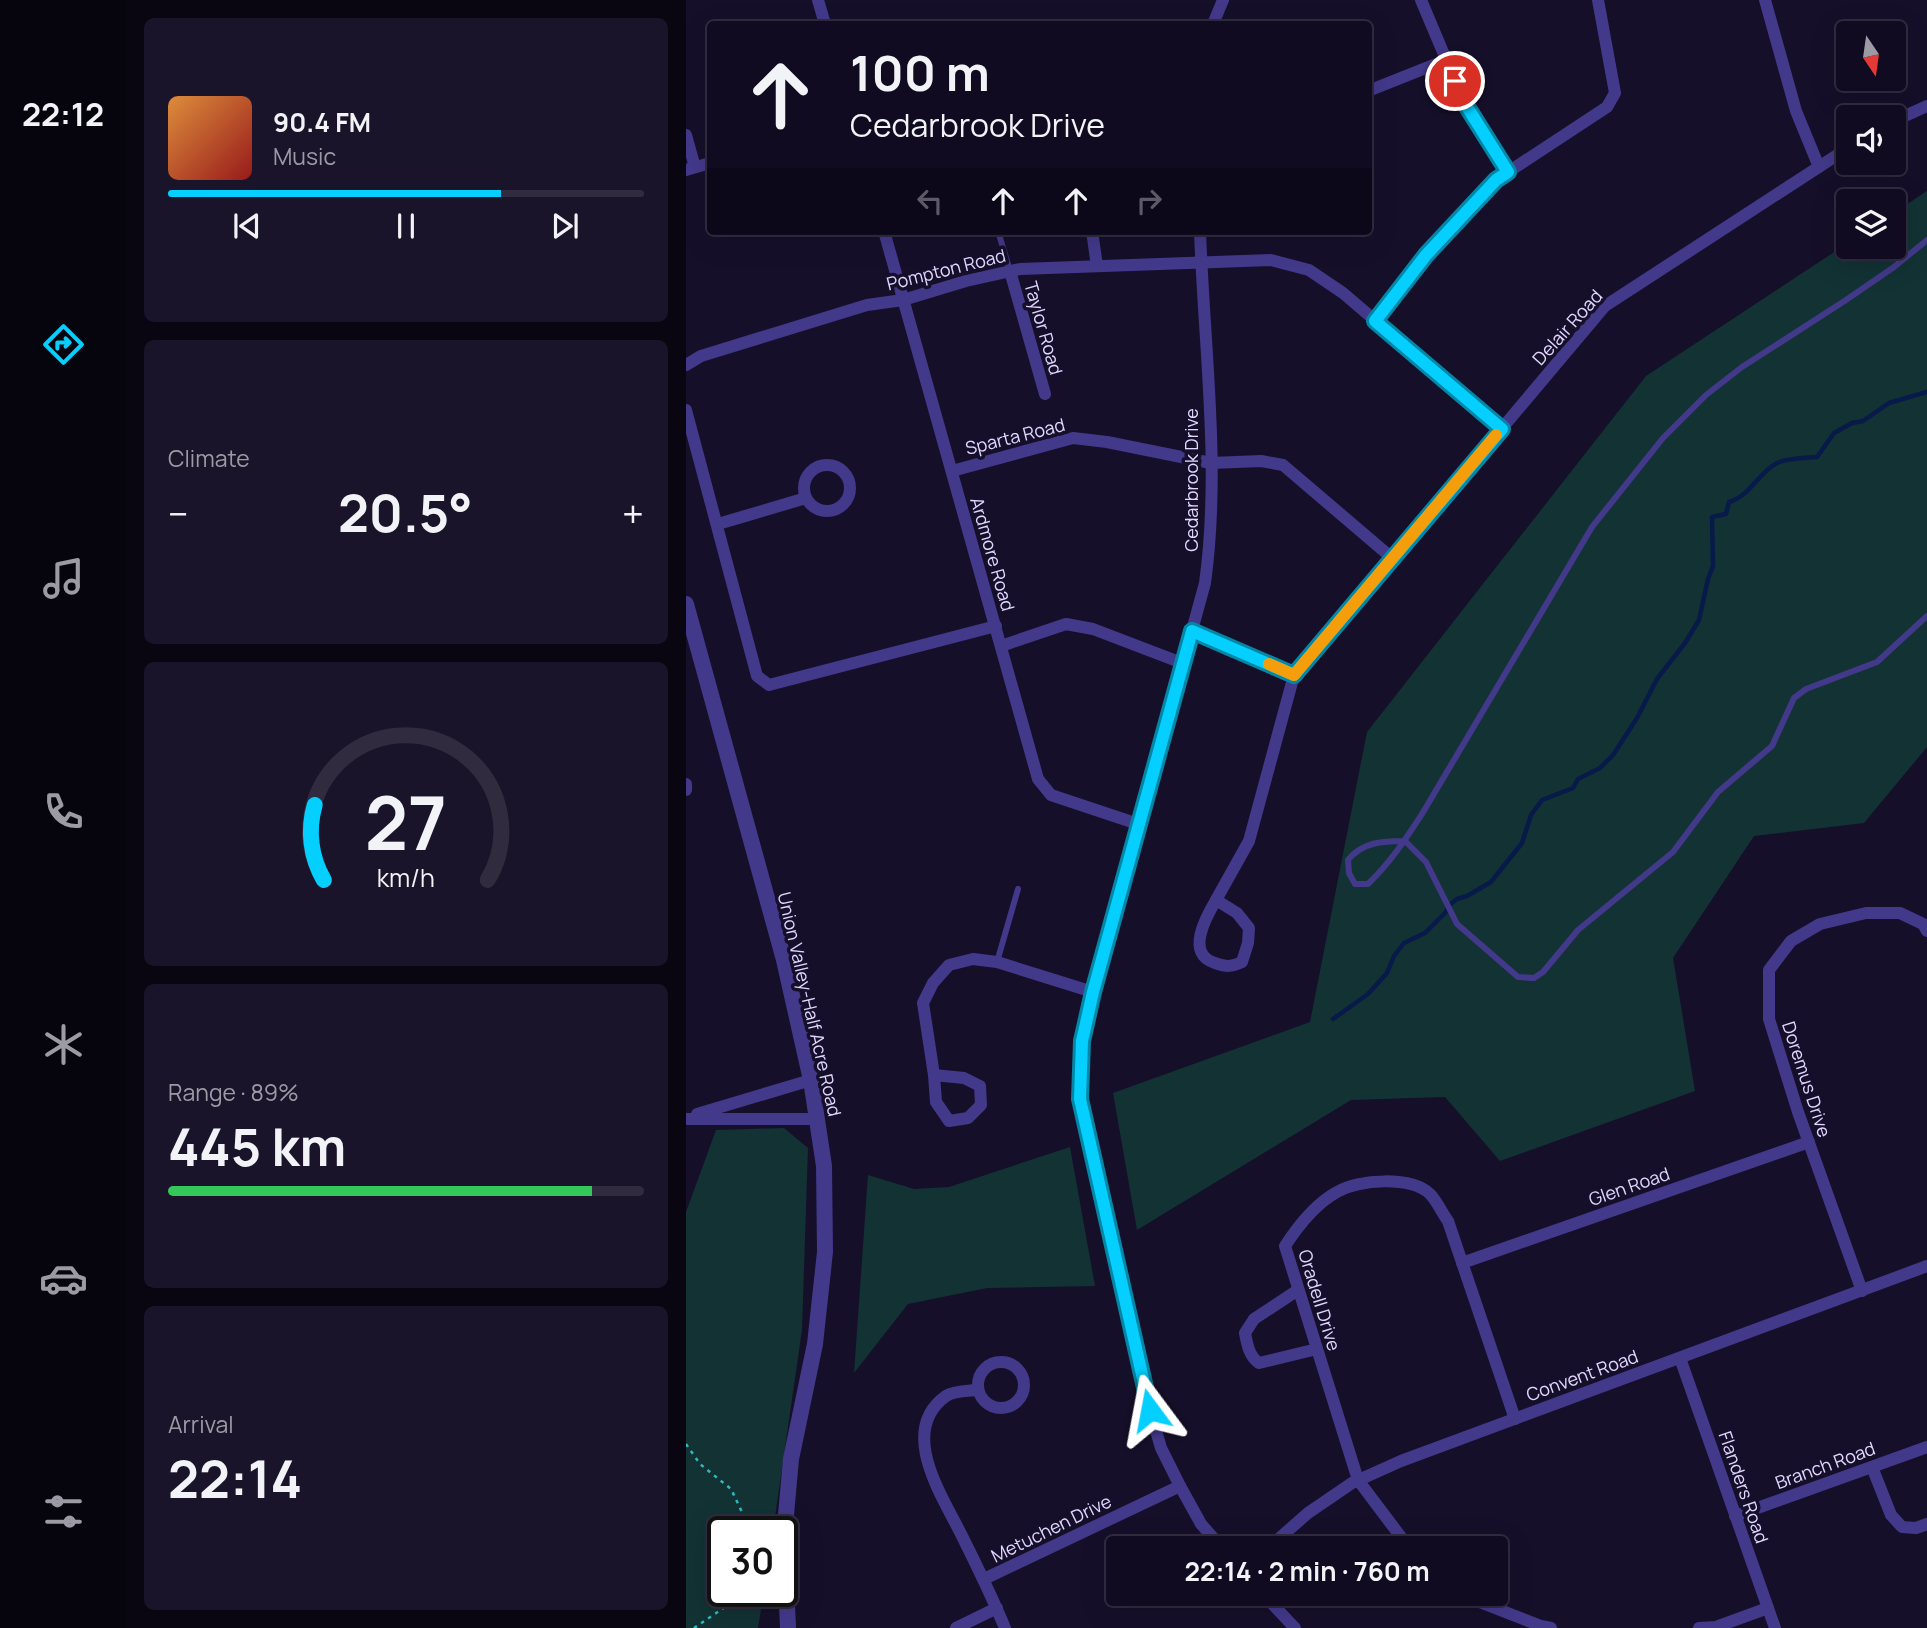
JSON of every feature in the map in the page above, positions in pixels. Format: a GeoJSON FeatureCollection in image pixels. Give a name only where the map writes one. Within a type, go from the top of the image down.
{"type":"FeatureCollection","features":[{"type":"Feature","properties":{"kind":"street"},"geometry":{"type":"LineString","coordinates":[[818,0],[824,21]]}},
{"type":"Feature","properties":{"kind":"street"},"geometry":{"type":"LineString","coordinates":[[1214,21],[1223,0]]}},
{"type":"Feature","properties":{"kind":"street"},"geometry":{"type":"LineString","coordinates":[[1421,0],[1464,102],[1508,172]]}},
{"type":"Feature","properties":{"kind":"street"},"geometry":{"type":"LineString","coordinates":[[1375,321],[1426,255],[1496,180],[1606,107],[1615,93],[1598,0]]}},
{"type":"Feature","properties":{"kind":"street"},"geometry":{"type":"LineString","coordinates":[[1765,0],[1796,111],[1819,167]]}},
{"type":"Feature","properties":{"kind":"street"},"geometry":{"type":"LineString","coordinates":[[1372,89],[1446,60]]}},
{"type":"Feature","properties":{"kind":"street"},"geometry":{"type":"LineString","coordinates":[[1906,116],[1927,106]]}},
{"type":"Feature","properties":{"kind":"street"},"geometry":{"type":"LineString","coordinates":[[686,135],[691,168]]}},
{"type":"Feature","properties":{"kind":"street","name":"Delair Road"},"geometry":{"type":"LineString","coordinates":[[1294,675],[1605,306],[1836,156]]}},
{"type":"Feature","properties":{"kind":"street","name":"Ardmore Road"},"geometry":{"type":"LineString","coordinates":[[885,235],[1038,779],[1051,795],[1138,824]]}},
{"type":"Feature","properties":{"kind":"street"},"geometry":{"type":"LineString","coordinates":[[1093,235],[1097,266]]}},
{"type":"Feature","properties":{"kind":"street","name":"Cedarbrook Drive"},"geometry":{"type":"LineString","coordinates":[[1200,235],[1212,534],[1205,583],[1093,992],[1082,1041],[1080,1099],[1150,1410],[1161,1448],[1200,1524],[1211,1536]]}},
{"type":"Feature","properties":{"kind":"street","name":"Pompton Road"},"geometry":{"type":"LineString","coordinates":[[686,365],[701,356],[867,305],[903,300],[1010,271],[1271,260],[1309,270],[1343,293],[1502,429]]}},
{"type":"Feature","properties":{"kind":"street","name":"Taylor Road"},"geometry":{"type":"LineString","coordinates":[[1010,271],[1045,394]]}},
{"type":"Feature","properties":{"kind":"street"},"geometry":{"type":"LineString","coordinates":[[686,410],[757,676],[769,685],[996,626]]}},
{"type":"Feature","properties":{"kind":"street","name":"Sparta Road"},"geometry":{"type":"LineString","coordinates":[[952,471],[1073,438],[1107,442],[1211,463],[1261,461],[1283,465],[1392,558]]}},
{"type":"Feature","properties":{"kind":"street"},"geometry":{"type":"LineString","coordinates":[[718,524],[806,498]]}},
{"type":"Feature","properties":{"kind":"street","name":"Union Valley-Half Acre Road"},"geometry":{"type":"LineString","coordinates":[[686,604],[784,960],[811,1080],[824,1166],[825,1252],[815,1344],[791,1459],[784,1537],[788,1628]]}},
{"type":"Feature","properties":{"kind":"street"},"geometry":{"type":"LineString","coordinates":[[1001,646],[1066,624],[1093,629],[1182,663]]}},
{"type":"Feature","properties":{"kind":"street"},"geometry":{"type":"LineString","coordinates":[[1192,631],[1294,675],[1249,841],[1203,923],[1199,942],[1202,953],[1210,962],[1229,967],[1242,962],[1249,928],[1237,913],[1216,900]]}},
{"type":"Feature","properties":{"kind":"street"},"geometry":{"type":"LineString","coordinates":[[686,784],[686,790]]}},
{"type":"Feature","properties":{"kind":"street","name":"Doremus Drive"},"geometry":{"type":"LineString","coordinates":[[1862,1291],[1769,1019],[1769,970],[1791,941],[1820,924],[1866,913],[1900,914],[1923,925],[1927,930]]}},
{"type":"Feature","properties":{"kind":"street"},"geometry":{"type":"LineString","coordinates":[[933,1075],[964,1078],[980,1086],[981,1105],[968,1118],[949,1121],[936,1102],[923,1003],[933,983],[949,965],[973,959],[997,962],[1093,992]]}},
{"type":"Feature","properties":{"kind":"street"},"geometry":{"type":"LineString","coordinates":[[686,1118],[811,1080]]}},
{"type":"Feature","properties":{"kind":"street"},"geometry":{"type":"LineString","coordinates":[[686,1118],[817,1119]]}},
{"type":"Feature","properties":{"kind":"street","name":"Glen Road"},"geometry":{"type":"LineString","coordinates":[[1462,1262],[1809,1142]]}},
{"type":"Feature","properties":{"kind":"street","name":"Oradell Drive"},"geometry":{"type":"LineString","coordinates":[[1400,1536],[1358,1480],[1285,1246],[1298,1225],[1337,1191],[1364,1184],[1402,1181],[1429,1193],[1448,1221],[1515,1419]]}},
{"type":"Feature","properties":{"kind":"street","name":"Convent Road"},"geometry":{"type":"LineString","coordinates":[[1282,1536],[1308,1513],[1358,1480],[1401,1461],[1927,1266]]}},
{"type":"Feature","properties":{"kind":"street"},"geometry":{"type":"LineString","coordinates":[[1298,1290],[1254,1319],[1245,1333],[1248,1348],[1253,1359],[1259,1363],[1317,1349]]}},
{"type":"Feature","properties":{"kind":"street","name":"Flanders Road"},"geometry":{"type":"LineString","coordinates":[[1680,1358],[1775,1628]]}},
{"type":"Feature","properties":{"kind":"street"},"geometry":{"type":"LineString","coordinates":[[978,1390],[948,1394],[930,1413],[923,1445],[928,1467],[984,1579]]}},
{"type":"Feature","properties":{"kind":"street","name":"Branch Road"},"geometry":{"type":"LineString","coordinates":[[1735,1516],[1872,1466],[1926,1450]]}},
{"type":"Feature","properties":{"kind":"street"},"geometry":{"type":"LineString","coordinates":[[1872,1466],[1891,1515],[1902,1527],[1916,1528],[1927,1524]]}},
{"type":"Feature","properties":{"kind":"street","name":"Metuchen Drive"},"geometry":{"type":"LineString","coordinates":[[1005,1628],[984,1579],[1180,1486]]}},
{"type":"Feature","properties":{"kind":"street"},"geometry":{"type":"LineString","coordinates":[[1274,1606],[1295,1628]]}},
{"type":"Feature","properties":{"kind":"street"},"geometry":{"type":"LineString","coordinates":[[1490,1606],[1551,1628]]}},
{"type":"Feature","properties":{"kind":"street"},"geometry":{"type":"LineString","coordinates":[[956,1628],[997,1608]]}},
{"type":"Feature","properties":{"kind":"street"},"geometry":{"type":"LineString","coordinates":[[1699,1628],[1716,1626],[1768,1608]]}},
{"type":"Feature","properties":{"kind":"lane"},"geometry":{"type":"LineString","coordinates":[[999,235],[1010,271]]}},
{"type":"Feature","properties":{"kind":"lane"},"geometry":{"type":"LineString","coordinates":[[1927,240],[1846,300],[1742,367],[1706,395],[1663,438],[1592,527],[1405,841],[1398,852],[1368,884],[1355,884],[1349,873],[1348,860],[1355,850],[1376,843],[1405,841],[1426,862],[1457,924],[1518,976],[1534,978],[1543,972],[1578,930],[1673,852],[1718,792],[1772,746],[1794,698],[1805,689],[1877,662],[1927,616]]}},
{"type":"Feature","properties":{"kind":"lane"},"geometry":{"type":"LineString","coordinates":[[997,962],[1018,889]]}},
{"type":"Feature","properties":{"kind":"path"},"geometry":{"type":"LineString","coordinates":[[686,1444],[700,1464],[731,1489],[744,1516]]}},
{"type":"Feature","properties":{"kind":"path"},"geometry":{"type":"LineString","coordinates":[[694,1628],[725,1607]]}},
{"type":"Feature","properties":{"kind":"green space"},"geometry":{"type":"Polygon","coordinates":[[[1927,191],[1927,747],[1864,823],[1754,836],[1673,958],[1695,1091],[1500,1161],[1445,1097],[1351,1100],[1137,1230],[1113,1093],[1310,1022],[1367,732],[1646,376],[1836,251],[1836,259],[1906,259],[1906,205],[1927,191]]]}},
{"type":"Feature","properties":{"kind":"green space"},"geometry":{"type":"Polygon","coordinates":[[[784,1128],[808,1148],[802,1330],[775,1516],[707,1516],[707,1607],[761,1607],[758,1628],[686,1628],[686,1212],[716,1130],[784,1128]]]}},
{"type":"Feature","properties":{"kind":"green space"},"geometry":{"type":"Polygon","coordinates":[[[1070,1147],[1095,1286],[987,1288],[908,1304],[854,1373],[868,1175],[914,1189],[949,1187],[1070,1147]]]}},
{"type":"Feature","properties":{"kind":"waterway"},"geometry":{"type":"LineString","coordinates":[[1333,1019],[1368,994],[1387,973],[1394,956],[1404,943],[1425,933],[1457,899],[1491,882],[1522,843],[1531,815],[1542,800],[1573,788],[1578,779],[1600,768],[1613,755],[1637,718],[1657,679],[1699,620],[1713,566],[1712,517],[1726,514],[1729,502],[1743,495],[1770,467],[1791,459],[1817,457],[1834,433],[1852,423],[1863,421],[1889,403],[1927,392]]}},
{"type":"Feature","properties":{"kind":"slow traffic"},"geometry":{"type":"LineString","coordinates":[[1269,664],[1294,675],[1496,435]]}},
{"type":"Feature","properties":{"kind":"route"},"geometry":{"type":"LineString","coordinates":[[1150,1410],[1080,1099],[1082,1041],[1093,992],[1192,631],[1294,675],[1502,429],[1375,321],[1426,255],[1496,180],[1508,172],[1464,102],[1455,81]]}}]}
